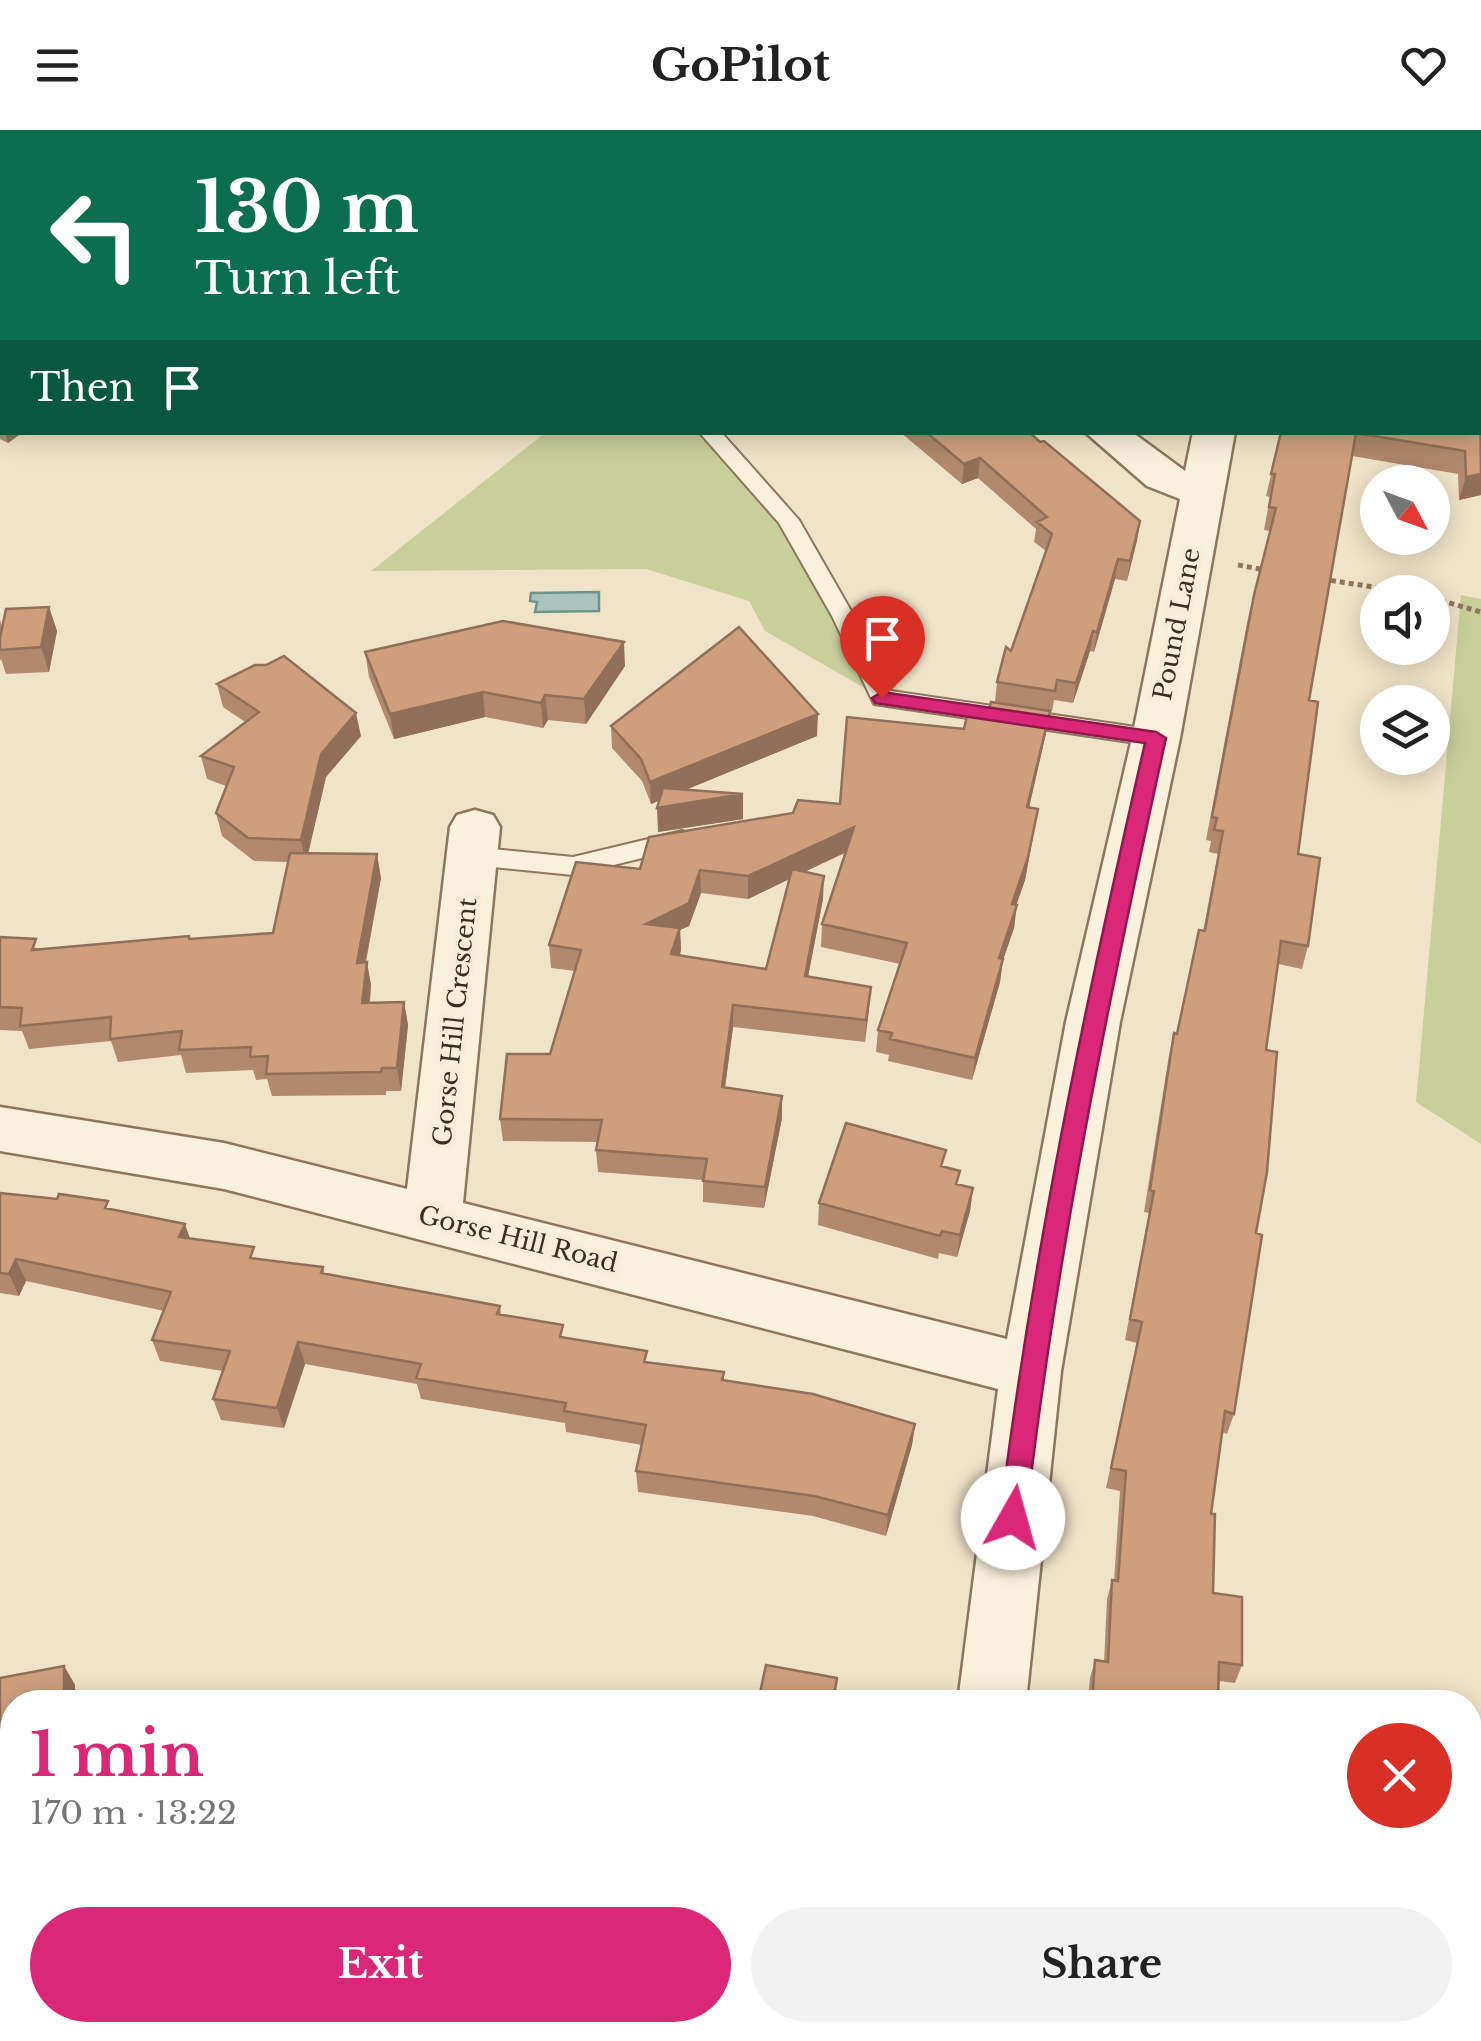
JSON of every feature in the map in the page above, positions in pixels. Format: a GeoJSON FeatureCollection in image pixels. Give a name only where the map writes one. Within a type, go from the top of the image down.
{"type":"FeatureCollection","features":[{"type":"Feature","properties":{"kind":"street"},"geometry":{"type":"LineString","coordinates":[[1110,435],[1162,477],[1200,492]]}},
{"type":"Feature","properties":{"kind":"street","name":"Pound Lane"},"geometry":{"type":"LineString","coordinates":[[993,1690],[1030,1371],[1092,1022],[1156,738],[1213,435]]}},
{"type":"Feature","properties":{"kind":"street","name":"Gorse Hill Crescent"},"geometry":{"type":"LineString","coordinates":[[434,1217],[474,841]]}},
{"type":"Feature","properties":{"kind":"street","name":"Gorse Hill Road"},"geometry":{"type":"LineString","coordinates":[[0,1129],[224,1166],[1030,1371]]}},
{"type":"Feature","properties":{"kind":"lane"},"geometry":{"type":"LineString","coordinates":[[713,435],[788,520],[843,616],[882,698],[1156,738]]}},
{"type":"Feature","properties":{"kind":"lane"},"geometry":{"type":"LineString","coordinates":[[474,841],[573,866],[674,841],[706,838]]}},
{"type":"Feature","properties":{"kind":"path"},"geometry":{"type":"LineString","coordinates":[[1190,558],[1268,570]]}},
{"type":"Feature","properties":{"kind":"path"},"geometry":{"type":"LineString","coordinates":[[1307,576],[1360,585]]}},
{"type":"Feature","properties":{"kind":"path"},"geometry":{"type":"LineString","coordinates":[[1450,603],[1481,612]]}},
{"type":"Feature","properties":{"kind":"green space"},"geometry":{"type":"Polygon","coordinates":[[[542,435],[711,435],[788,520],[882,698],[765,631],[749,601],[646,569],[371,571],[542,435]]]}},
{"type":"Feature","properties":{"kind":"green space"},"geometry":{"type":"Polygon","coordinates":[[[1461,595],[1481,599],[1481,1144],[1416,1102],[1445,775],[1450,775],[1450,719],[1461,595]]]}},
{"type":"Feature","properties":{"kind":"water"},"geometry":{"type":"Polygon","coordinates":[[[599,592],[599,611],[535,612],[537,602],[530,601],[531,593],[599,592]]]}},
{"type":"Feature","properties":{"kind":"building"},"geometry":{"type":"Polygon","coordinates":[[[930,435],[1032,435],[1140,521],[1130,561],[1118,559],[1097,632],[1093,631],[1076,683],[1057,680],[1055,691],[997,682],[1006,647],[1011,651],[1052,534],[1037,522],[1047,517],[980,458],[964,464],[930,435]]]}},
{"type":"Feature","properties":{"kind":"building"},"geometry":{"type":"Polygon","coordinates":[[[1280,435],[1356,435],[1309,700],[1318,702],[1298,854],[1320,858],[1308,946],[1281,941],[1266,1050],[1277,1052],[1267,1172],[1256,1233],[1262,1235],[1234,1414],[1225,1411],[1211,1514],[1215,1514],[1213,1593],[1242,1597],[1242,1665],[1219,1662],[1218,1690],[1093,1690],[1095,1660],[1108,1662],[1112,1580],[1118,1581],[1126,1471],[1111,1468],[1142,1322],[1130,1319],[1154,1191],[1150,1190],[1174,1033],[1177,1034],[1199,930],[1205,931],[1223,831],[1214,830],[1217,818],[1212,817],[1254,595],[1276,508],[1269,507],[1275,474],[1271,474],[1280,435]]]}},
{"type":"Feature","properties":{"kind":"building"},"geometry":{"type":"Polygon","coordinates":[[[1368,435],[1480,435],[1481,474],[1466,477],[1465,451],[1368,435]]]}},
{"type":"Feature","properties":{"kind":"building"},"geometry":{"type":"Polygon","coordinates":[[[49,607],[41,647],[0,650],[6,609],[49,607]]]}},
{"type":"Feature","properties":{"kind":"building"},"geometry":{"type":"Polygon","coordinates":[[[503,621],[624,642],[584,699],[545,695],[541,703],[483,692],[390,714],[365,652],[503,621]]]}},
{"type":"Feature","properties":{"kind":"building"},"geometry":{"type":"Polygon","coordinates":[[[739,627],[818,714],[650,782],[641,759],[611,726],[739,627]]]}},
{"type":"Feature","properties":{"kind":"building"},"geometry":{"type":"Polygon","coordinates":[[[284,656],[356,713],[321,754],[301,840],[248,838],[216,813],[234,767],[201,756],[259,712],[217,684],[284,656]]]}},
{"type":"Feature","properties":{"kind":"building"},"geometry":{"type":"Polygon","coordinates":[[[991,702],[1050,711],[1027,807],[1038,809],[1028,857],[1012,904],[1017,905],[999,958],[1003,959],[975,1058],[890,1039],[892,1033],[878,1030],[907,943],[822,924],[854,827],[748,876],[700,870],[689,903],[646,924],[680,928],[671,954],[766,969],[792,869],[824,876],[805,976],[871,987],[866,1020],[733,1005],[722,1087],[782,1096],[765,1187],[703,1181],[707,1159],[596,1150],[602,1120],[500,1119],[507,1054],[550,1054],[581,950],[549,945],[576,862],[640,869],[649,837],[793,813],[798,800],[840,804],[847,717],[964,729],[967,716],[987,719],[991,702]]]}},
{"type":"Feature","properties":{"kind":"building"},"geometry":{"type":"Polygon","coordinates":[[[663,788],[743,794],[657,808],[663,788]]]}},
{"type":"Feature","properties":{"kind":"building"},"geometry":{"type":"Polygon","coordinates":[[[290,853],[377,854],[357,963],[367,962],[362,1003],[404,1002],[397,1068],[382,1068],[381,1072],[266,1074],[268,1056],[250,1057],[251,1047],[179,1050],[182,1031],[110,1039],[111,1017],[20,1026],[22,1008],[0,1007],[0,937],[36,939],[32,950],[273,933],[290,853]]]}},
{"type":"Feature","properties":{"kind":"building"},"geometry":{"type":"Polygon","coordinates":[[[846,1123],[946,1150],[941,1166],[960,1171],[956,1184],[973,1188],[960,1235],[942,1231],[940,1236],[819,1203],[846,1123]]]}},
{"type":"Feature","properties":{"kind":"building"},"geometry":{"type":"Polygon","coordinates":[[[0,1193],[57,1199],[59,1194],[108,1201],[105,1208],[185,1224],[179,1237],[254,1247],[250,1258],[323,1267],[321,1273],[500,1306],[497,1314],[563,1325],[560,1337],[647,1351],[644,1362],[724,1372],[722,1380],[813,1394],[915,1424],[888,1515],[814,1496],[636,1471],[646,1425],[564,1411],[566,1403],[416,1378],[421,1364],[298,1342],[277,1408],[213,1399],[230,1351],[152,1340],[171,1292],[16,1259],[9,1274],[0,1273],[0,1193]]]}},
{"type":"Feature","properties":{"kind":"building"},"geometry":{"type":"Polygon","coordinates":[[[766,1665],[837,1678],[835,1690],[761,1690],[766,1665]]]}},
{"type":"Feature","properties":{"kind":"building"},"geometry":{"type":"Polygon","coordinates":[[[64,1666],[64,1690],[0,1690],[0,1678],[64,1666]]]}},
{"type":"Feature","properties":{"kind":"route"},"geometry":{"type":"LineString","coordinates":[[882,698],[1156,738],[1092,1022],[1030,1371],[1013,1518]]}}]}
